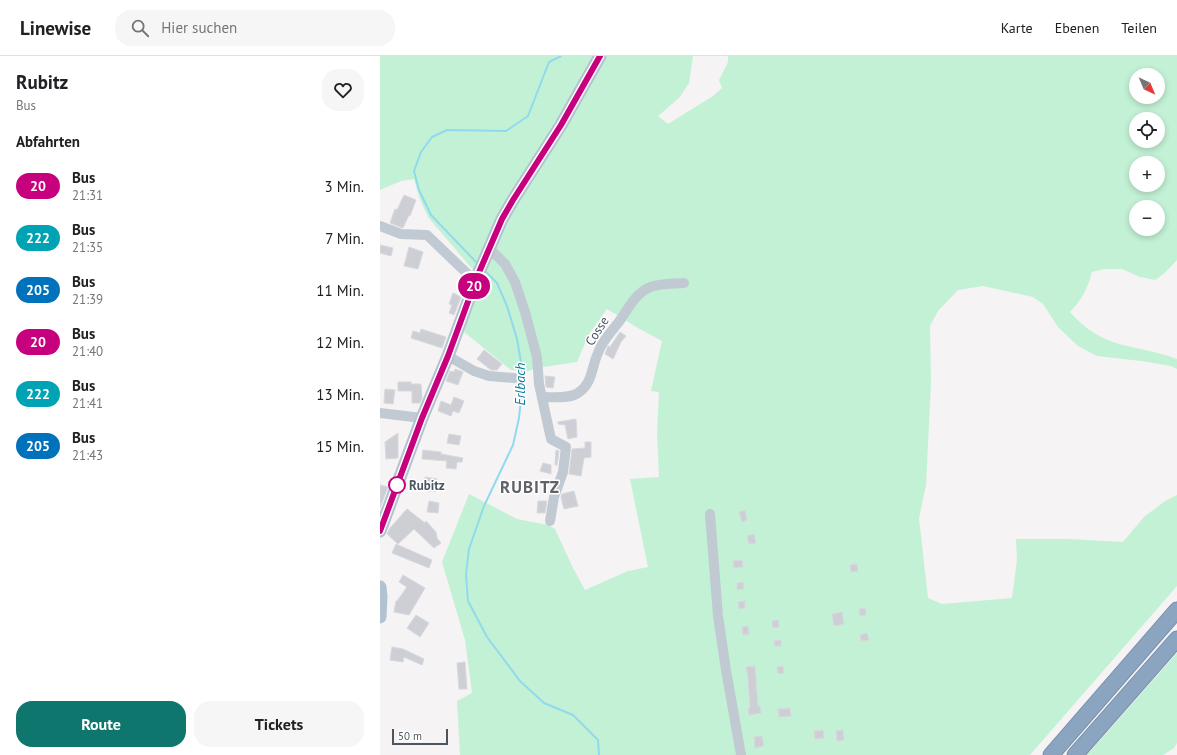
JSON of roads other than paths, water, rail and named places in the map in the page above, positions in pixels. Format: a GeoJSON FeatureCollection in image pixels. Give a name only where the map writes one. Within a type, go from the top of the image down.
{"type":"FeatureCollection","features":[{"type":"Feature","properties":{"kind":"highway"},"geometry":{"type":"LineString","coordinates":[[1051,755],[1177,610]]}},
{"type":"Feature","properties":{"kind":"highway"},"geometry":{"type":"LineString","coordinates":[[1075,755],[1177,638]]}},
{"type":"Feature","properties":{"kind":"main road"},"geometry":{"type":"LineString","coordinates":[[380,531],[422,418],[448,356],[476,279],[502,219],[561,125],[600,56]]}},
{"type":"Feature","properties":{"kind":"main road"},"geometry":{"type":"LineString","coordinates":[[380,587],[380,617]]}},
{"type":"Feature","properties":{"kind":"street"},"geometry":{"type":"LineString","coordinates":[[380,226],[401,234],[427,235],[476,279]]}},
{"type":"Feature","properties":{"kind":"street"},"geometry":{"type":"LineString","coordinates":[[489,248],[505,264],[515,282],[525,312],[537,357],[539,384],[550,439],[566,447],[563,472],[554,497],[550,521]]}},
{"type":"Feature","properties":{"kind":"street","name":"Cosse"},"geometry":{"type":"LineString","coordinates":[[542,397],[577,394],[585,387],[591,378],[598,353],[608,334],[637,298],[647,288],[660,285],[684,283]]}},
{"type":"Feature","properties":{"kind":"street"},"geometry":{"type":"LineString","coordinates":[[448,356],[474,371],[489,376],[514,378]]}},
{"type":"Feature","properties":{"kind":"street"},"geometry":{"type":"LineString","coordinates":[[380,413],[422,418]]}},
{"type":"Feature","properties":{"kind":"street"},"geometry":{"type":"LineString","coordinates":[[710,514],[718,616],[741,755]]}},
{"type":"Feature","properties":{"kind":"waterway","name":"Erlbach"},"geometry":{"type":"LineString","coordinates":[[477,263],[431,215],[419,190],[414,171],[421,152],[432,137],[447,130],[506,131],[528,116],[549,62],[561,56]]}},
{"type":"Feature","properties":{"kind":"waterway","name":"Erlbach"},"geometry":{"type":"LineString","coordinates":[[486,272],[497,283],[507,306],[517,339],[522,368],[522,389],[519,418],[513,445],[484,506],[469,549],[466,574],[468,601],[487,637],[520,681],[544,703],[573,715],[598,740],[599,755]]}},
{"type":"Feature","properties":{"kind":"place","name":"Rubitz"},"geometry":{"type":"Point","coordinates":[397,485]}},
{"type":"Feature","properties":{"kind":"district","name":"RUBITZ"},"geometry":{"type":"Point","coordinates":[530,487]}}]}
